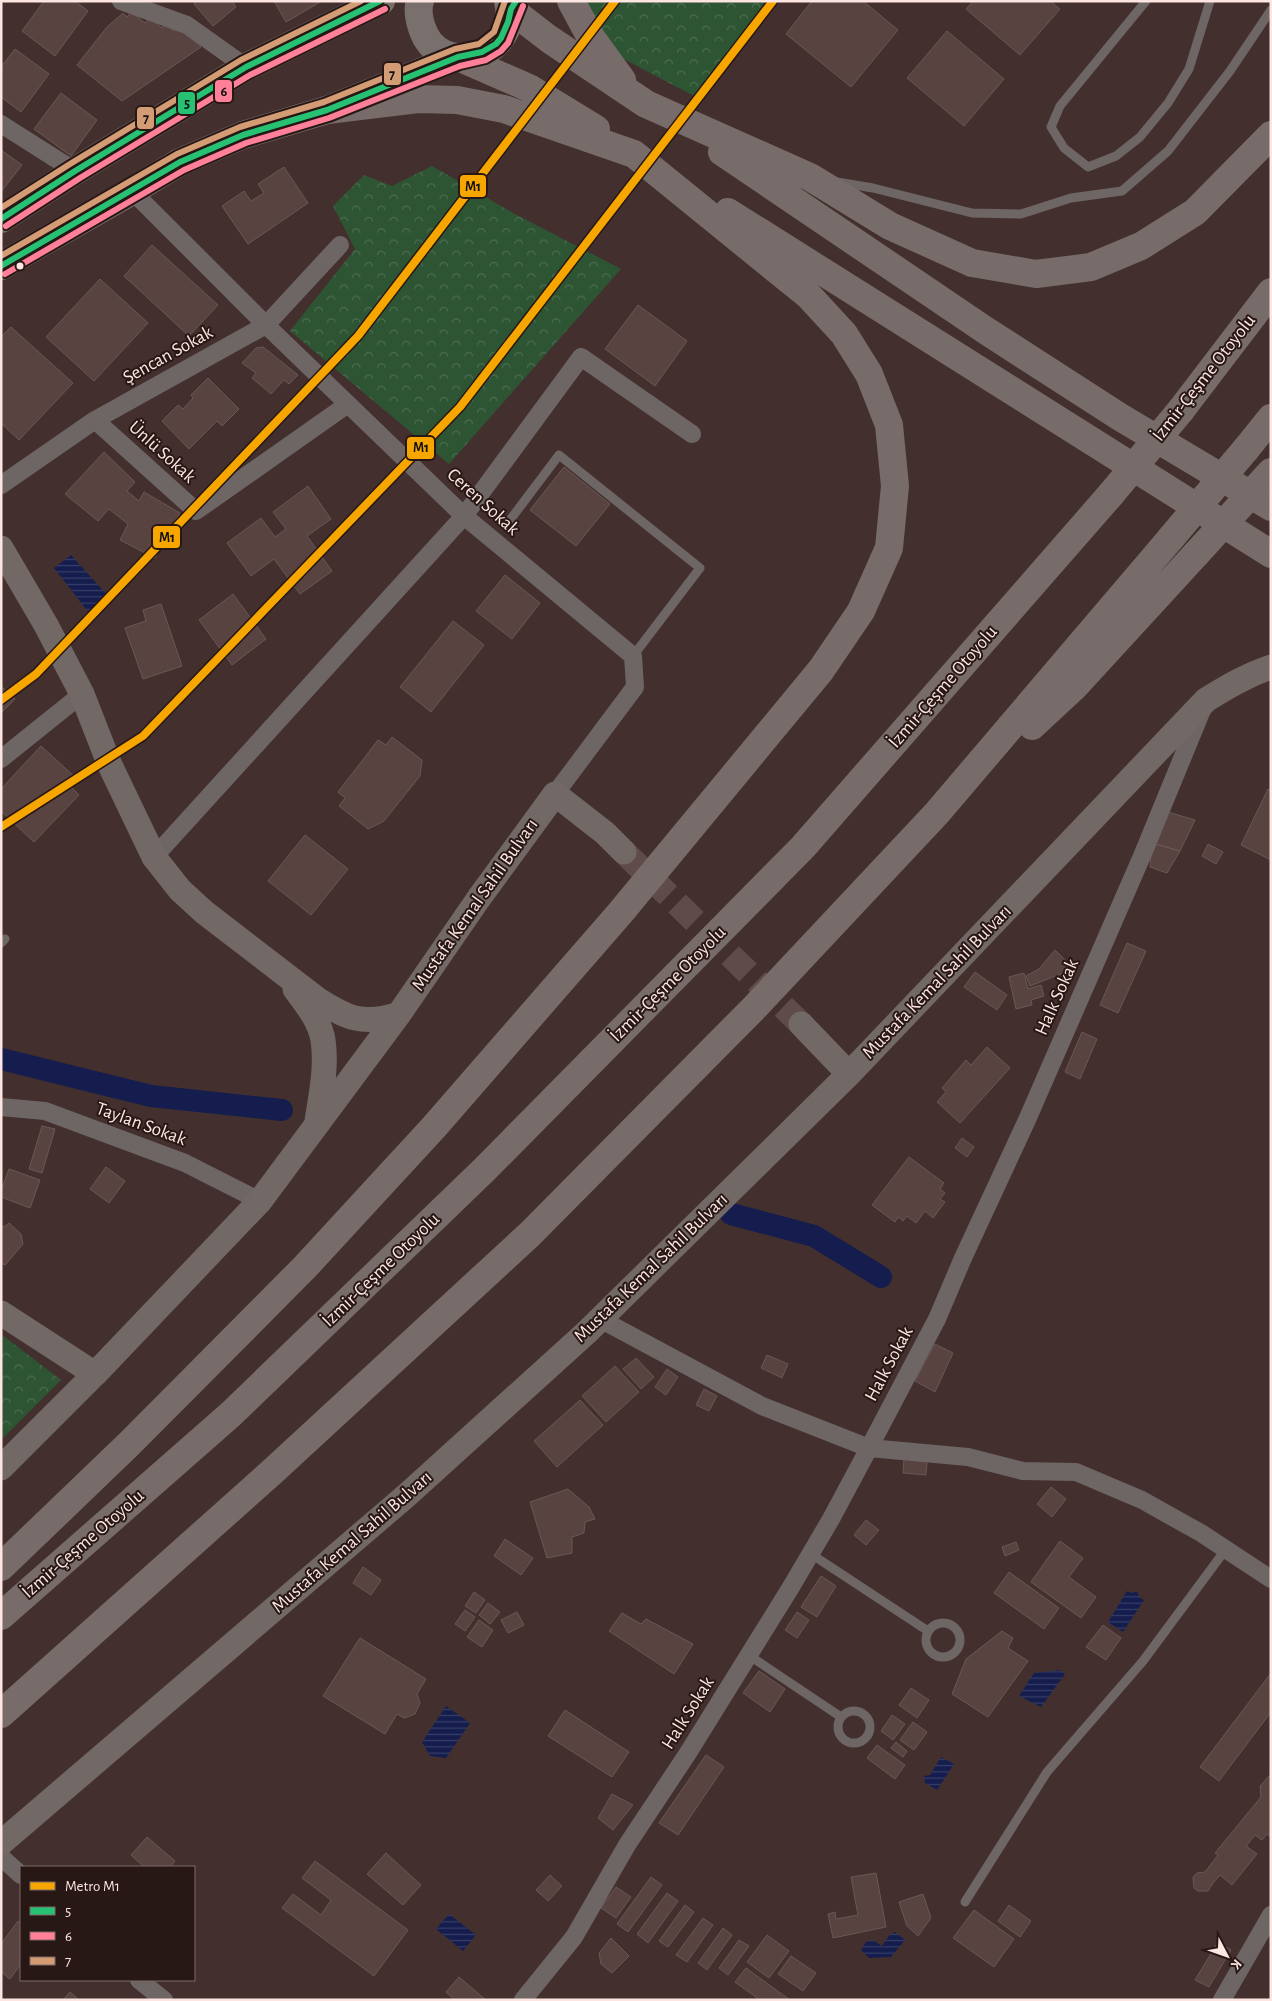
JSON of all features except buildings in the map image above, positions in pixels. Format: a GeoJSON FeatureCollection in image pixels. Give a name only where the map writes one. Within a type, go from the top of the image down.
{"type":"FeatureCollection","features":[{"type":"Feature","properties":{"kind":"highway"},"geometry":{"type":"LineString","coordinates":[[571,1],[594,43],[620,78],[655,108],[810,177],[890,226],[972,263],[1036,274],[1091,267],[1141,246],[1195,212],[1271,135]]}},
{"type":"Feature","properties":{"kind":"highway"},"geometry":{"type":"LineString","coordinates":[[511,4],[549,39],[985,330],[1120,417],[1271,507]]}},
{"type":"Feature","properties":{"kind":"highway"},"geometry":{"type":"LineString","coordinates":[[458,57],[529,88],[862,295],[1271,554]]}},
{"type":"Feature","properties":{"kind":"highway"},"geometry":{"type":"LineString","coordinates":[[1,1567],[129,1444],[298,1274],[434,1127],[614,919],[744,765],[821,670],[861,611],[889,548],[895,486],[889,425],[869,374],[844,334],[809,296],[634,154],[504,109],[457,100],[418,99],[327,110]]}},
{"type":"Feature","properties":{"kind":"highway","name":"İzmir-Çeşme Otoyolu"},"geometry":{"type":"LineString","coordinates":[[1,1616],[231,1414],[499,1155],[803,847],[1112,493],[1181,410],[1271,292]]}},
{"type":"Feature","properties":{"kind":"highway"},"geometry":{"type":"LineString","coordinates":[[1,1714],[273,1471],[530,1234],[755,1007],[937,813],[1271,418]]}},
{"type":"Feature","properties":{"kind":"highway"},"geometry":{"type":"LineString","coordinates":[[937,813],[1074,687],[1271,472]]}},
{"type":"Feature","properties":{"kind":"main road"},"geometry":{"type":"LineString","coordinates":[[420,1],[419,20],[424,34],[432,45],[444,53],[458,57],[472,57],[484,53],[495,45],[504,34],[511,4]]}},
{"type":"Feature","properties":{"kind":"main road"},"geometry":{"type":"LineString","coordinates":[[1,218],[246,67],[372,3]]}},
{"type":"Feature","properties":{"kind":"main road"},"geometry":{"type":"LineString","coordinates":[[1,266],[180,162],[243,135],[327,110],[458,57]]}},
{"type":"Feature","properties":{"kind":"street"},"geometry":{"type":"LineString","coordinates":[[121,1],[187,25],[246,67]]}},
{"type":"Feature","properties":{"kind":"street"},"geometry":{"type":"LineString","coordinates":[[1,124],[75,171]]}},
{"type":"Feature","properties":{"kind":"street","name":"Ceren Sokak"},"geometry":{"type":"LineString","coordinates":[[132,191],[266,325],[464,516],[633,656]]}},
{"type":"Feature","properties":{"kind":"street","name":"Şencan Sokak"},"geometry":{"type":"LineString","coordinates":[[1,485],[95,420],[266,325],[340,245]]}},
{"type":"Feature","properties":{"kind":"street"},"geometry":{"type":"LineString","coordinates":[[154,857],[464,516],[581,357],[692,434]]}},
{"type":"Feature","properties":{"kind":"street","name":"Ünlü Sokak"},"geometry":{"type":"LineString","coordinates":[[95,420],[196,511],[348,404]]}},
{"type":"Feature","properties":{"kind":"street"},"geometry":{"type":"LineString","coordinates":[[1,548],[46,625],[82,694],[109,763],[154,857],[180,890],[204,912],[285,975],[333,1009],[353,1018],[370,1020],[381,1020],[399,1014]]}},
{"type":"Feature","properties":{"kind":"street"},"geometry":{"type":"LineString","coordinates":[[624,852],[605,833],[555,794],[635,687],[633,656]]}},
{"type":"Feature","properties":{"kind":"street","name":"Mustafa Kemal Sahil Bulvarı"},"geometry":{"type":"LineString","coordinates":[[1,1843],[407,1495],[600,1319],[848,1074],[1206,700],[1231,684],[1271,667]]}},
{"type":"Feature","properties":{"kind":"street"},"geometry":{"type":"LineString","coordinates":[[1,759],[82,694]]}},
{"type":"Feature","properties":{"kind":"street","name":"Halk Sokak"},"geometry":{"type":"LineString","coordinates":[[523,2000],[574,1936],[627,1845],[750,1656],[811,1554],[869,1448],[936,1319],[1026,1120],[1138,865],[1206,700]]}},
{"type":"Feature","properties":{"kind":"street","name":"Mustafa Kemal Sahil Bulvarı"},"geometry":{"type":"LineString","coordinates":[[1,1468],[95,1374],[260,1202],[399,1014],[479,898],[555,794]]}},
{"type":"Feature","properties":{"kind":"street"},"geometry":{"type":"LineString","coordinates":[[285,975],[311,1013],[323,1039],[342,1060],[351,1065],[360,1066],[360,1050],[356,1040],[333,1009]]}},
{"type":"Feature","properties":{"kind":"street"},"geometry":{"type":"LineString","coordinates":[[801,1024],[848,1074]]}},
{"type":"Feature","properties":{"kind":"street"},"geometry":{"type":"LineString","coordinates":[[316,1126],[324,1068],[323,1039]]}},
{"type":"Feature","properties":{"kind":"street","name":"Taylan Sokak"},"geometry":{"type":"LineString","coordinates":[[1,1107],[46,1111],[185,1163],[260,1202]]}},
{"type":"Feature","properties":{"kind":"street"},"geometry":{"type":"LineString","coordinates":[[1,1313],[95,1374]]}},
{"type":"Feature","properties":{"kind":"street"},"geometry":{"type":"LineString","coordinates":[[600,1319],[762,1406],[869,1448],[968,1457],[1023,1471],[1076,1472],[1142,1500],[1201,1533],[1271,1579]]}},
{"type":"Feature","properties":{"kind":"street"},"geometry":{"type":"LineString","coordinates":[[1,1857],[20,1874]]}},
{"type":"Feature","properties":{"kind":"street"},"geometry":{"type":"LineString","coordinates":[[1222,2000],[1271,1916]]}},
{"type":"Feature","properties":{"kind":"street"},"geometry":{"type":"LineString","coordinates":[[140,1981],[164,2000]]}},
{"type":"Feature","properties":{"kind":"lane"},"geometry":{"type":"LineString","coordinates":[[1146,1],[1060,106],[1051,127],[1064,148],[1088,167],[1116,156],[1140,136],[1168,103],[1188,68],[1210,1]]}},
{"type":"Feature","properties":{"kind":"lane"},"geometry":{"type":"LineString","coordinates":[[810,177],[873,188],[972,213],[1022,214],[1071,198],[1122,191],[1168,151],[1230,71],[1271,10]]}},
{"type":"Feature","properties":{"kind":"lane"},"geometry":{"type":"LineString","coordinates":[[510,520],[559,456],[700,568],[633,656]]}},
{"type":"Feature","properties":{"kind":"lane"},"geometry":{"type":"LineString","coordinates":[[965,1902],[1048,1772],[1143,1661],[1226,1549]]}},
{"type":"Feature","properties":{"kind":"lane"},"geometry":{"type":"LineString","coordinates":[[811,1554],[928,1631]]}},
{"type":"Feature","properties":{"kind":"lane"},"geometry":{"type":"LineString","coordinates":[[750,1656],[841,1717]]}},
{"type":"Feature","properties":{"kind":"green space"},"geometry":{"type":"Polygon","coordinates":[[[584,1],[767,1],[694,96],[616,55],[584,1]]]}},
{"type":"Feature","properties":{"kind":"green space"},"geometry":{"type":"Polygon","coordinates":[[[432,166],[513,213],[621,269],[449,464],[290,331],[355,249],[333,206],[364,175],[392,186],[432,166]]]}},
{"type":"Feature","properties":{"kind":"green space"},"geometry":{"type":"Polygon","coordinates":[[[1,1334],[61,1380],[1,1440],[1,1334]]]}},
{"type":"Feature","properties":{"kind":"shaded area"},"geometry":{"type":"Polygon","coordinates":[[[71,555],[109,597],[89,613],[54,568],[71,555]]]}},
{"type":"Feature","properties":{"kind":"shaded area"},"geometry":{"type":"Polygon","coordinates":[[[1127,1591],[1131,1593],[1137,1591],[1139,1597],[1144,1600],[1123,1632],[1108,1622],[1127,1591]]]}},
{"type":"Feature","properties":{"kind":"shaded area"},"geometry":{"type":"Polygon","coordinates":[[[1060,1670],[1065,1674],[1041,1707],[1019,1696],[1034,1673],[1060,1670]]]}},
{"type":"Feature","properties":{"kind":"shaded area"},"geometry":{"type":"Polygon","coordinates":[[[446,1706],[470,1723],[446,1758],[430,1756],[422,1742],[446,1706]]]}},
{"type":"Feature","properties":{"kind":"shaded area"},"geometry":{"type":"Polygon","coordinates":[[[941,1757],[954,1764],[937,1790],[925,1783],[924,1776],[930,1775],[941,1757]]]}},
{"type":"Feature","properties":{"kind":"shaded area"},"geometry":{"type":"Polygon","coordinates":[[[449,1914],[476,1935],[463,1951],[436,1929],[449,1914]]]}},
{"type":"Feature","properties":{"kind":"shaded area"},"geometry":{"type":"Polygon","coordinates":[[[895,1932],[905,1940],[891,1957],[869,1958],[861,1950],[866,1942],[873,1940],[882,1946],[889,1936],[895,1932]]]}},
{"type":"Feature","properties":{"kind":"waterway"},"geometry":{"type":"LineString","coordinates":[[1,1059],[151,1096],[282,1110]]}},
{"type":"Feature","properties":{"kind":"waterway"},"geometry":{"type":"LineString","coordinates":[[731,1214],[814,1236],[881,1277]]}},
{"type":"Feature","properties":{"kind":"tunnel"},"geometry":{"type":"LineString","coordinates":[[624,852],[801,1024]]}},
{"type":"Feature","properties":{"kind":"metro line","name":"M1"},"geometry":{"type":"LineString","coordinates":[[1,700],[36,674],[358,336],[615,1]]}},
{"type":"Feature","properties":{"kind":"metro line","name":"M1"},"geometry":{"type":"LineString","coordinates":[[1,827],[143,736],[460,407],[773,1]]}},
{"type":"Feature","properties":{"kind":"transit line","name":"7"},"geometry":{"type":"LineString","coordinates":[[1,208],[241,60],[361,1]]}},
{"type":"Feature","properties":{"kind":"transit line","name":"5"},"geometry":{"type":"LineString","coordinates":[[1,219],[75,171],[246,67],[380,1]]}},
{"type":"Feature","properties":{"kind":"transit line","name":"7"},"geometry":{"type":"LineString","coordinates":[[1,256],[177,154],[240,127],[324,102],[455,49],[479,44],[494,32],[505,1]]}},
{"type":"Feature","properties":{"kind":"transit line","name":"5"},"geometry":{"type":"LineString","coordinates":[[1,266],[180,162],[243,135],[327,110],[458,57],[482,52],[496,44],[501,38],[511,9],[516,1]]}},
{"type":"Feature","properties":{"kind":"transit line","name":"6"},"geometry":{"type":"LineString","coordinates":[[5,274],[184,170],[246,143],[329,118],[460,66],[486,60],[501,51],[508,43],[523,6]]}},
{"type":"Feature","properties":{"kind":"transit line","name":"6"},"geometry":{"type":"LineString","coordinates":[[6,226],[80,178],[250,75],[385,9]]}}]}
